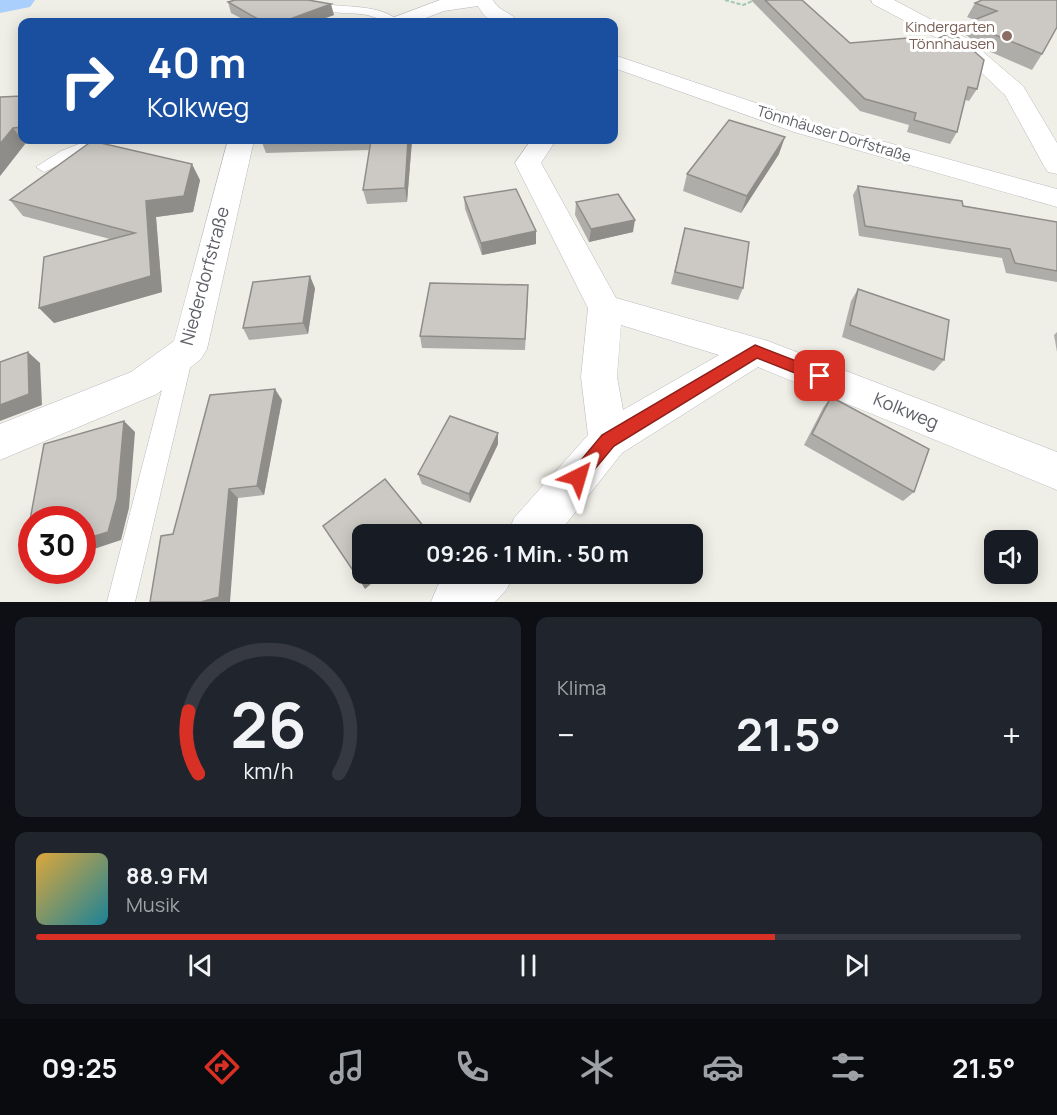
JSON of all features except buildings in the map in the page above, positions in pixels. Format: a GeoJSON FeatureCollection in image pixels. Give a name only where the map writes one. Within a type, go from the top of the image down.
{"type":"FeatureCollection","features":[{"type":"Feature","properties":{"kind":"street"},"geometry":{"type":"LineString","coordinates":[[409,18],[440,6],[484,0],[490,12],[501,18]]}},
{"type":"Feature","properties":{"kind":"street"},"geometry":{"type":"LineString","coordinates":[[880,0],[961,43],[1015,91],[1057,166]]}},
{"type":"Feature","properties":{"kind":"street","name":"Tönnhäuser Dorfstraße"},"geometry":{"type":"LineString","coordinates":[[618,62],[803,128],[1057,198]]}},
{"type":"Feature","properties":{"kind":"street","name":"Niederdorfstraße"},"geometry":{"type":"LineString","coordinates":[[0,442],[144,383],[189,349],[240,144]]}},
{"type":"Feature","properties":{"kind":"street"},"geometry":{"type":"LineString","coordinates":[[540,144],[528,164],[605,308],[599,377],[608,440]]}},
{"type":"Feature","properties":{"kind":"street","name":"Kolkweg"},"geometry":{"type":"LineString","coordinates":[[605,308],[755,351],[1057,471]]}},
{"type":"Feature","properties":{"kind":"street"},"geometry":{"type":"LineString","coordinates":[[538,524],[608,440],[755,351]]}},
{"type":"Feature","properties":{"kind":"street"},"geometry":{"type":"LineString","coordinates":[[455,602],[480,584]]}},
{"type":"Feature","properties":{"kind":"lane"},"geometry":{"type":"LineString","coordinates":[[302,0],[316,7],[350,8],[374,12],[386,18]]}},
{"type":"Feature","properties":{"kind":"lane"},"geometry":{"type":"LineString","coordinates":[[44,167],[66,154],[91,144]]}},
{"type":"Feature","properties":{"kind":"lane"},"geometry":{"type":"LineString","coordinates":[[121,602],[182,355]]}},
{"type":"Feature","properties":{"kind":"path"},"geometry":{"type":"LineString","coordinates":[[725,0],[743,5],[755,0]]}},
{"type":"Feature","properties":{"kind":"waterway"},"geometry":{"type":"LineString","coordinates":[[0,3],[18,0]]}},
{"type":"Feature","properties":{"kind":"place","name":"Kindergarten Tönnhausen"},"geometry":{"type":"Point","coordinates":[1007,36]}},
{"type":"Feature","properties":{"kind":"route"},"geometry":{"type":"LineString","coordinates":[[578,477],[608,440],[755,351],[820,376]]}}]}
